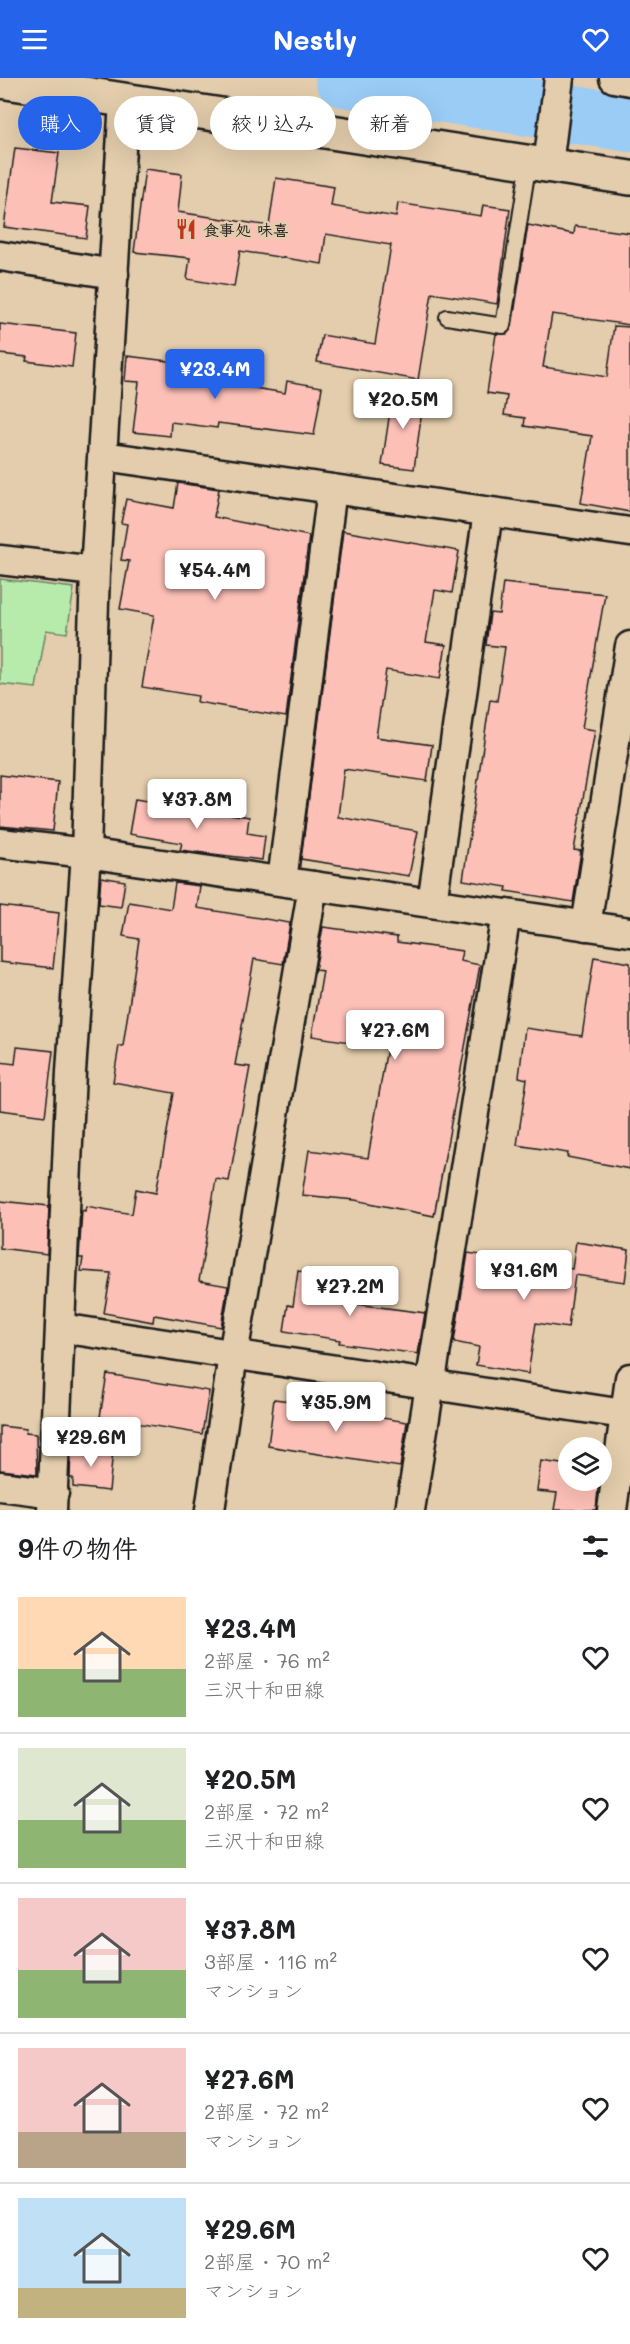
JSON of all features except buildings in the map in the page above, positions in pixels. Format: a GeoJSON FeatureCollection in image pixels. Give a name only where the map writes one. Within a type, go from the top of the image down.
{"type":"FeatureCollection","features":[{"type":"Feature","properties":{"kind":"main road"},"geometry":{"type":"LineString","coordinates":[[0,81],[114,98]]}},
{"type":"Feature","properties":{"kind":"main road"},"geometry":{"type":"LineString","coordinates":[[198,111],[630,178]]}},
{"type":"Feature","properties":{"kind":"street"},"geometry":{"type":"LineString","coordinates":[[614,78],[630,81]]}},
{"type":"Feature","properties":{"kind":"street"},"geometry":{"type":"LineString","coordinates":[[538,163],[552,130],[558,80]]}},
{"type":"Feature","properties":{"kind":"street"},"geometry":{"type":"LineString","coordinates":[[0,1486],[53,1502],[71,1072],[86,853],[95,571],[104,456],[121,150]]}},
{"type":"Feature","properties":{"kind":"street"},"geometry":{"type":"LineString","coordinates":[[0,255],[114,274]]}},
{"type":"Feature","properties":{"kind":"street"},"geometry":{"type":"LineString","coordinates":[[104,456],[630,532]]}},
{"type":"Feature","properties":{"kind":"street"},"geometry":{"type":"LineString","coordinates":[[282,882],[332,489]]}},
{"type":"Feature","properties":{"kind":"street"},"geometry":{"type":"LineString","coordinates":[[432,903],[488,512]]}},
{"type":"Feature","properties":{"kind":"street"},"geometry":{"type":"LineString","coordinates":[[0,560],[95,571]]}},
{"type":"Feature","properties":{"kind":"street"},"geometry":{"type":"LineString","coordinates":[[586,926],[630,646]]}},
{"type":"Feature","properties":{"kind":"street"},"geometry":{"type":"LineString","coordinates":[[0,843],[86,853],[630,932]]}},
{"type":"Feature","properties":{"kind":"street"},"geometry":{"type":"LineString","coordinates":[[210,1510],[233,1355],[313,886]]}},
{"type":"Feature","properties":{"kind":"street"},"geometry":{"type":"LineString","coordinates":[[410,1510],[506,914]]}},
{"type":"Feature","properties":{"kind":"street"},"geometry":{"type":"LineString","coordinates":[[61,1328],[627,1415]]}},
{"type":"Feature","properties":{"kind":"street"},"geometry":{"type":"LineString","coordinates":[[612,1510],[627,1415],[630,1378]]}},
{"type":"Feature","properties":{"kind":"lane"},"geometry":{"type":"LineString","coordinates":[[447,317],[502,326],[538,163]]}},
{"type":"Feature","properties":{"kind":"green space"},"geometry":{"type":"Polygon","coordinates":[[[0,579],[74,588],[67,633],[46,630],[36,688],[0,684],[0,579]]]}},
{"type":"Feature","properties":{"kind":"waterway"},"geometry":{"type":"LineString","coordinates":[[344,78],[630,123]]}},
{"type":"Feature","properties":{"kind":"place","name":"食事処 味喜"},"geometry":{"type":"Point","coordinates":[186,229]}}]}
